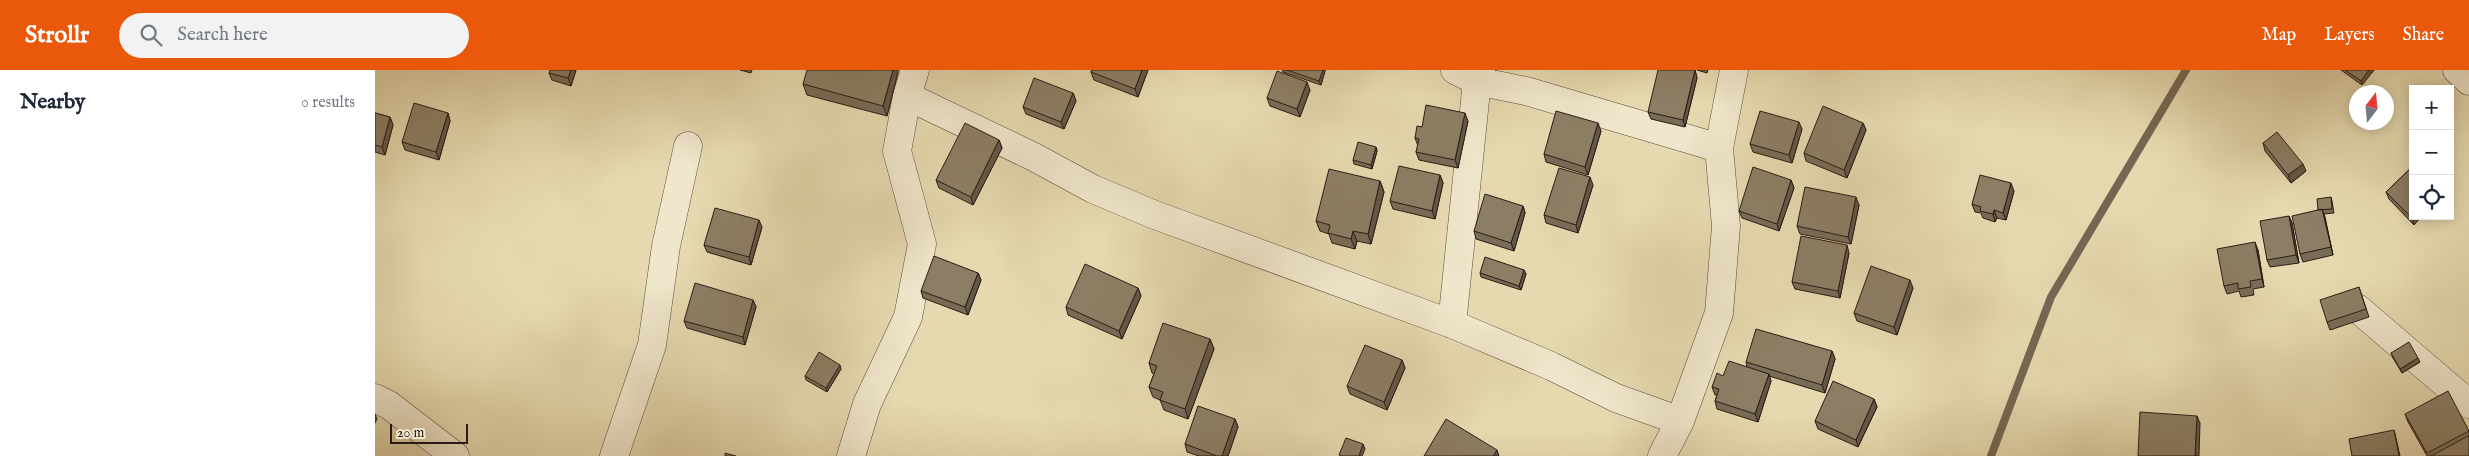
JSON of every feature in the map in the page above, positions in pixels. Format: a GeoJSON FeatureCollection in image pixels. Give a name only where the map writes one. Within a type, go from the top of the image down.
{"type":"FeatureCollection","features":[{"type":"Feature","properties":{"kind":"street"},"geometry":{"type":"LineString","coordinates":[[851,456],[867,404],[908,317],[922,244],[897,151],[907,96],[915,70]]}},
{"type":"Feature","properties":{"kind":"street"},"geometry":{"type":"LineString","coordinates":[[1662,456],[1680,421],[1719,313],[1726,226],[1719,148],[1734,70]]}},
{"type":"Feature","properties":{"kind":"street"},"geometry":{"type":"LineString","coordinates":[[2457,70],[2469,81]]}},
{"type":"Feature","properties":{"kind":"street"},"geometry":{"type":"LineString","coordinates":[[1451,324],[1471,74],[1719,148]]}},
{"type":"Feature","properties":{"kind":"street"},"geometry":{"type":"LineString","coordinates":[[907,96],[1034,157],[1093,189],[1146,211],[1451,324],[1551,366],[1616,398],[1680,421]]}},
{"type":"Feature","properties":{"kind":"street"},"geometry":{"type":"LineString","coordinates":[[614,456],[651,345],[666,246],[688,146]]}},
{"type":"Feature","properties":{"kind":"street"},"geometry":{"type":"LineString","coordinates":[[2357,308],[2469,404]]}},
{"type":"Feature","properties":{"kind":"street"},"geometry":{"type":"LineString","coordinates":[[375,398],[389,406],[455,456]]}},
{"type":"Feature","properties":{"kind":"building"},"geometry":{"type":"Polygon","coordinates":[[[550,70],[571,70],[568,78],[549,73],[550,70]]]}},
{"type":"Feature","properties":{"kind":"building"},"geometry":{"type":"Polygon","coordinates":[[[807,70],[893,70],[883,106],[803,84],[807,70]]]}},
{"type":"Feature","properties":{"kind":"building"},"geometry":{"type":"Polygon","coordinates":[[[1092,70],[1142,70],[1135,89],[1091,72],[1092,70]]]}},
{"type":"Feature","properties":{"kind":"building"},"geometry":{"type":"Polygon","coordinates":[[[1287,70],[1323,70],[1319,81],[1287,70]]]}},
{"type":"Feature","properties":{"kind":"building"},"geometry":{"type":"Polygon","coordinates":[[[1658,70],[1695,70],[1683,120],[1648,112],[1658,70]]]}},
{"type":"Feature","properties":{"kind":"building"},"geometry":{"type":"Polygon","coordinates":[[[2345,70],[2369,70],[2361,81],[2345,70]]]}},
{"type":"Feature","properties":{"kind":"building"},"geometry":{"type":"Polygon","coordinates":[[[1277,71],[1307,82],[1297,109],[1267,98],[1277,71]]]}},
{"type":"Feature","properties":{"kind":"building"},"geometry":{"type":"Polygon","coordinates":[[[1034,78],[1073,93],[1061,122],[1023,107],[1034,78]]]}},
{"type":"Feature","properties":{"kind":"building"},"geometry":{"type":"Polygon","coordinates":[[[414,103],[448,113],[436,152],[402,142],[414,103]]]}},
{"type":"Feature","properties":{"kind":"building"},"geometry":{"type":"Polygon","coordinates":[[[1426,105],[1465,113],[1455,160],[1416,152],[1419,139],[1415,138],[1417,126],[1422,127],[1426,105]]]}},
{"type":"Feature","properties":{"kind":"building"},"geometry":{"type":"Polygon","coordinates":[[[1823,106],[1863,123],[1844,170],[1804,153],[1823,106]]]}},
{"type":"Feature","properties":{"kind":"building"},"geometry":{"type":"Polygon","coordinates":[[[1556,111],[1598,123],[1585,167],[1544,154],[1556,111]]]}},
{"type":"Feature","properties":{"kind":"building"},"geometry":{"type":"Polygon","coordinates":[[[1760,111],[1799,122],[1789,155],[1750,144],[1760,111]]]}},
{"type":"Feature","properties":{"kind":"building"},"geometry":{"type":"Polygon","coordinates":[[[375,113],[390,117],[382,147],[375,145],[375,113]]]}},
{"type":"Feature","properties":{"kind":"building"},"geometry":{"type":"Polygon","coordinates":[[[965,123],[999,140],[971,197],[936,180],[965,123]]]}},
{"type":"Feature","properties":{"kind":"building"},"geometry":{"type":"Polygon","coordinates":[[[2277,132],[2303,164],[2288,175],[2263,143],[2277,132]]]}},
{"type":"Feature","properties":{"kind":"building"},"geometry":{"type":"Polygon","coordinates":[[[1358,142],[1376,147],[1371,165],[1353,160],[1358,142]]]}},
{"type":"Feature","properties":{"kind":"building"},"geometry":{"type":"Polygon","coordinates":[[[1399,166],[1440,175],[1432,211],[1390,201],[1399,166]]]}},
{"type":"Feature","properties":{"kind":"building"},"geometry":{"type":"Polygon","coordinates":[[[1753,167],[1791,180],[1777,224],[1739,211],[1753,167]]]}},
{"type":"Feature","properties":{"kind":"building"},"geometry":{"type":"Polygon","coordinates":[[[1559,168],[1590,177],[1576,225],[1544,215],[1559,168]]]}},
{"type":"Feature","properties":{"kind":"building"},"geometry":{"type":"Polygon","coordinates":[[[1329,169],[1380,181],[1368,234],[1353,231],[1351,239],[1328,233],[1330,225],[1316,221],[1329,169]]]}},
{"type":"Feature","properties":{"kind":"building"},"geometry":{"type":"Polygon","coordinates":[[[2409,170],[2409,215],[2386,192],[2409,170]]]}},
{"type":"Feature","properties":{"kind":"building"},"geometry":{"type":"Polygon","coordinates":[[[1980,175],[2011,183],[2003,213],[1994,210],[1993,214],[1980,211],[1981,207],[1972,204],[1980,175]]]}},
{"type":"Feature","properties":{"kind":"building"},"geometry":{"type":"Polygon","coordinates":[[[1805,187],[1856,197],[1848,237],[1797,226],[1805,187]]]}},
{"type":"Feature","properties":{"kind":"building"},"geometry":{"type":"Polygon","coordinates":[[[1485,194],[1523,206],[1511,243],[1474,231],[1485,194]]]}},
{"type":"Feature","properties":{"kind":"building"},"geometry":{"type":"Polygon","coordinates":[[[2331,197],[2332,209],[2318,210],[2317,199],[2331,197]]]}},
{"type":"Feature","properties":{"kind":"building"},"geometry":{"type":"Polygon","coordinates":[[[715,208],[759,220],[749,257],[704,245],[715,208]]]}},
{"type":"Feature","properties":{"kind":"building"},"geometry":{"type":"Polygon","coordinates":[[[2322,209],[2331,247],[2300,254],[2292,216],[2322,209]]]}},
{"type":"Feature","properties":{"kind":"building"},"geometry":{"type":"Polygon","coordinates":[[[2289,216],[2296,255],[2267,260],[2260,221],[2289,216]]]}},
{"type":"Feature","properties":{"kind":"building"},"geometry":{"type":"Polygon","coordinates":[[[1801,236],[1847,245],[1838,291],[1792,282],[1801,236]]]}},
{"type":"Feature","properties":{"kind":"building"},"geometry":{"type":"Polygon","coordinates":[[[2255,242],[2262,279],[2250,281],[2251,287],[2238,289],[2238,283],[2224,286],[2217,249],[2255,242]]]}},
{"type":"Feature","properties":{"kind":"building"},"geometry":{"type":"Polygon","coordinates":[[[934,256],[978,273],[965,307],[921,291],[934,256]]]}},
{"type":"Feature","properties":{"kind":"building"},"geometry":{"type":"Polygon","coordinates":[[[1485,257],[1524,270],[1519,286],[1480,273],[1485,257]]]}},
{"type":"Feature","properties":{"kind":"building"},"geometry":{"type":"Polygon","coordinates":[[[1085,264],[1138,288],[1119,331],[1066,307],[1085,264]]]}},
{"type":"Feature","properties":{"kind":"building"},"geometry":{"type":"Polygon","coordinates":[[[1871,266],[1910,280],[1894,327],[1854,313],[1871,266]]]}},
{"type":"Feature","properties":{"kind":"building"},"geometry":{"type":"Polygon","coordinates":[[[695,283],[753,300],[743,337],[684,321],[695,283]]]}},
{"type":"Feature","properties":{"kind":"building"},"geometry":{"type":"Polygon","coordinates":[[[2359,287],[2366,309],[2327,322],[2320,300],[2359,287]]]}},
{"type":"Feature","properties":{"kind":"building"},"geometry":{"type":"Polygon","coordinates":[[[1163,323],[1210,339],[1185,409],[1160,400],[1163,392],[1149,387],[1157,366],[1149,363],[1163,323]]]}},
{"type":"Feature","properties":{"kind":"building"},"geometry":{"type":"Polygon","coordinates":[[[1756,329],[1832,351],[1822,385],[1746,362],[1756,329]]]}},
{"type":"Feature","properties":{"kind":"building"},"geometry":{"type":"Polygon","coordinates":[[[2409,342],[2418,358],[2400,369],[2391,353],[2409,342]]]}},
{"type":"Feature","properties":{"kind":"building"},"geometry":{"type":"Polygon","coordinates":[[[1365,345],[1402,360],[1384,402],[1347,386],[1365,345]]]}},
{"type":"Feature","properties":{"kind":"building"},"geometry":{"type":"Polygon","coordinates":[[[819,352],[840,365],[826,388],[805,376],[819,352]]]}},
{"type":"Feature","properties":{"kind":"building"},"geometry":{"type":"Polygon","coordinates":[[[1729,361],[1769,374],[1755,414],[1715,401],[1719,389],[1712,387],[1717,373],[1723,376],[1729,361]]]}},
{"type":"Feature","properties":{"kind":"building"},"geometry":{"type":"Polygon","coordinates":[[[1833,381],[1874,399],[1856,440],[1815,421],[1833,381]]]}},
{"type":"Feature","properties":{"kind":"building"},"geometry":{"type":"Polygon","coordinates":[[[2448,391],[2469,431],[2427,453],[2405,414],[2448,391]]]}},
{"type":"Feature","properties":{"kind":"building"},"geometry":{"type":"Polygon","coordinates":[[[1198,406],[1235,419],[1222,456],[1217,456],[1185,444],[1198,406]]]}},
{"type":"Feature","properties":{"kind":"building"},"geometry":{"type":"Polygon","coordinates":[[[2140,412],[2197,416],[2195,456],[2138,456],[2140,412]]]}},
{"type":"Feature","properties":{"kind":"building"},"geometry":{"type":"Polygon","coordinates":[[[1446,419],[1497,450],[1493,456],[1424,456],[1446,419]]]}},
{"type":"Feature","properties":{"kind":"building"},"geometry":{"type":"Polygon","coordinates":[[[2394,430],[2399,456],[2352,456],[2349,439],[2394,430]]]}},
{"type":"Feature","properties":{"kind":"building"},"geometry":{"type":"Polygon","coordinates":[[[2468,436],[2469,456],[2431,456],[2468,436]]]}},
{"type":"Feature","properties":{"kind":"building"},"geometry":{"type":"Polygon","coordinates":[[[1346,438],[1363,444],[1359,456],[1339,455],[1346,438]]]}},
{"type":"Feature","properties":{"kind":"building"},"geometry":{"type":"Polygon","coordinates":[[[725,453],[736,456],[725,456],[725,453]]]}},
{"type":"Feature","properties":{"kind":"waterway"},"geometry":{"type":"LineString","coordinates":[[1991,456],[2051,297],[2186,70]]}}]}
